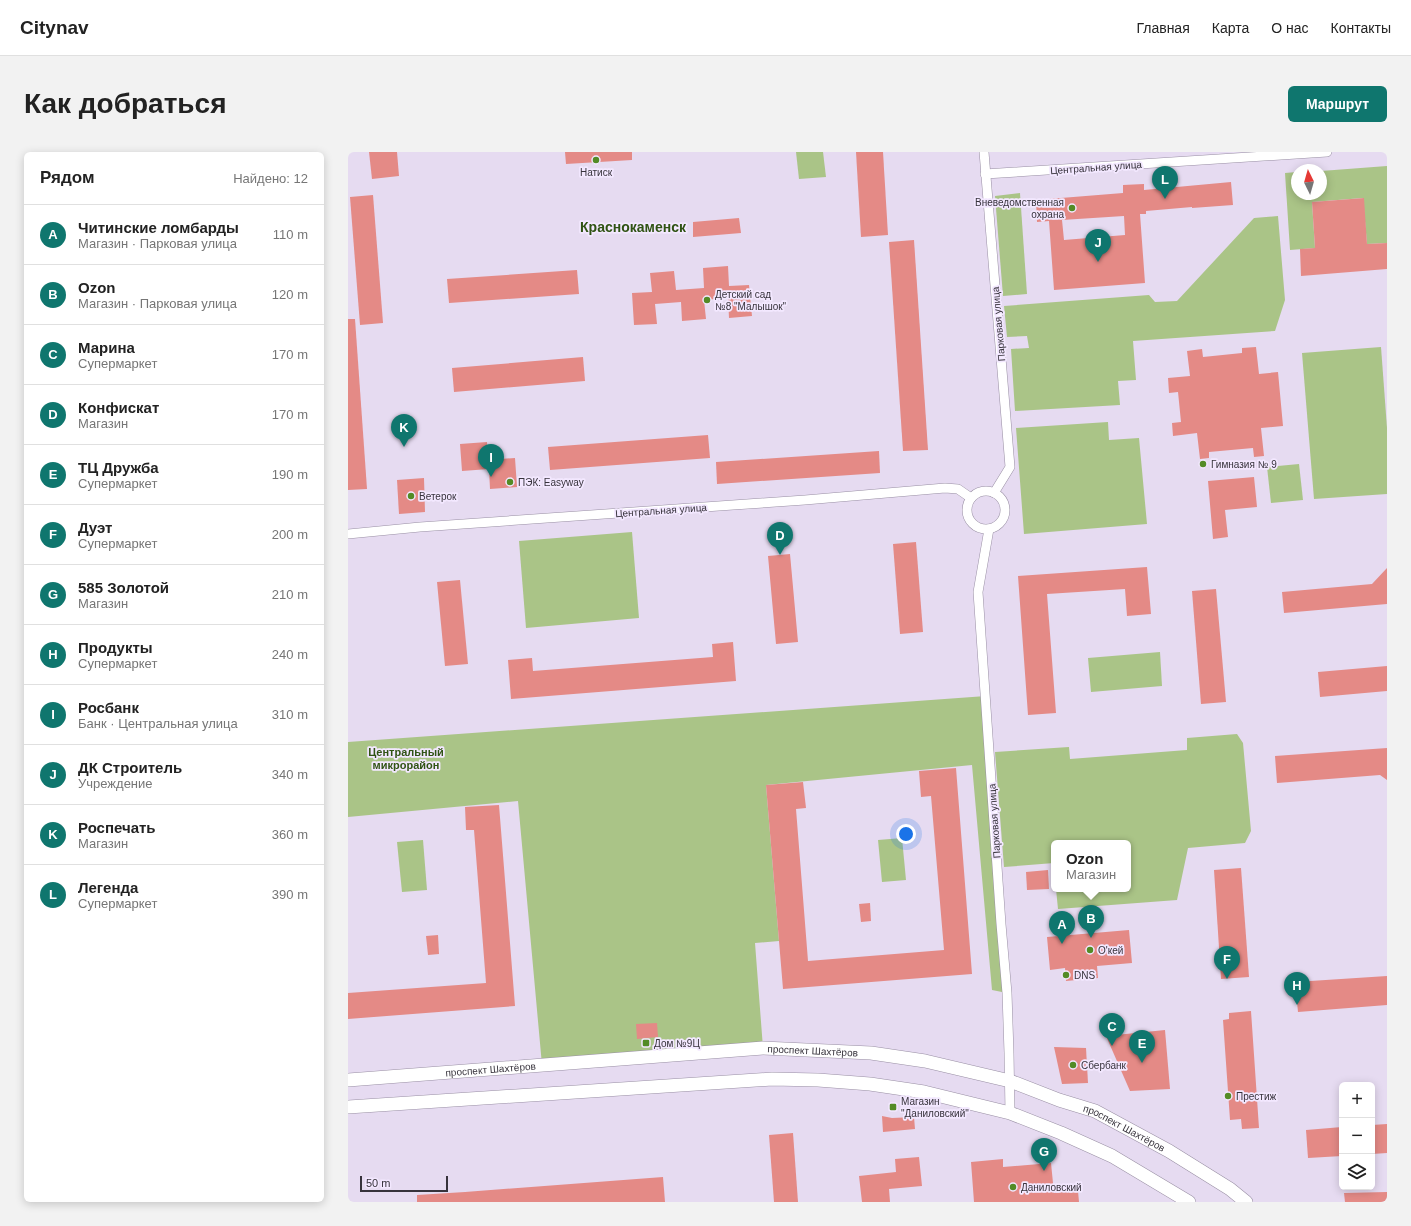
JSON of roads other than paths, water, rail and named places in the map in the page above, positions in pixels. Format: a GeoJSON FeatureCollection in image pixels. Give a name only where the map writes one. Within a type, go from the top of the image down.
{"type":"FeatureCollection","features":[{"type":"Feature","properties":{"kind":"main road","name":"проспект Шахтёров"},"geometry":{"type":"LineString","coordinates":[[348,1080],[763,1048],[871,1053],[925,1061],[1010,1081],[1059,1100],[1095,1111],[1169,1151],[1230,1189],[1246,1202]]}},
{"type":"Feature","properties":{"kind":"main road"},"geometry":{"type":"LineString","coordinates":[[348,1107],[772,1079],[818,1080],[870,1084],[924,1092],[1010,1113],[1061,1132],[1112,1156],[1189,1202]]}},
{"type":"Feature","properties":{"kind":"street","name":"Парковая улица"},"geometry":{"type":"LineString","coordinates":[[984,152],[1010,467],[994,493]]}},
{"type":"Feature","properties":{"kind":"street","name":"Центральная улица"},"geometry":{"type":"LineString","coordinates":[[985,174],[1326,152]]}},
{"type":"Feature","properties":{"kind":"street","name":"Центральная улица"},"geometry":{"type":"LineString","coordinates":[[348,534],[420,527],[805,500],[945,488],[958,489],[971,498]]}},
{"type":"Feature","properties":{"kind":"street"},"geometry":{"type":"LineString","coordinates":[[981,491],[994,493],[1000,497],[1004,503],[1006,510],[1004,517],[1000,524],[995,527],[982,529],[976,527],[969,519],[967,508],[971,498],[981,491]]}},
{"type":"Feature","properties":{"kind":"street","name":"Парковая улица"},"geometry":{"type":"LineString","coordinates":[[989,529],[978,592],[1007,992],[1010,1113]]}},
{"type":"Feature","properties":{"kind":"place","name":"Натиск"},"geometry":{"type":"Point","coordinates":[596,160]}},
{"type":"Feature","properties":{"kind":"place","name":"Легенда"},"geometry":{"type":"Point","coordinates":[1165,199]}},
{"type":"Feature","properties":{"kind":"place","name":"Вневедомственная охрана"},"geometry":{"type":"Point","coordinates":[1072,208]}},
{"type":"Feature","properties":{"kind":"place","name":"ДК Строитель"},"geometry":{"type":"Point","coordinates":[1098,262]}},
{"type":"Feature","properties":{"kind":"place","name":"Детский сад №8 \"Малышок\""},"geometry":{"type":"Point","coordinates":[707,300]}},
{"type":"Feature","properties":{"kind":"place","name":"Роспечать"},"geometry":{"type":"Point","coordinates":[404,447]}},
{"type":"Feature","properties":{"kind":"place","name":"Гимназия № 9"},"geometry":{"type":"Point","coordinates":[1203,464]}},
{"type":"Feature","properties":{"kind":"place","name":"Росбанк"},"geometry":{"type":"Point","coordinates":[491,477]}},
{"type":"Feature","properties":{"kind":"place","name":"ПЭК: Easyway"},"geometry":{"type":"Point","coordinates":[510,482]}},
{"type":"Feature","properties":{"kind":"place","name":"Ветерок"},"geometry":{"type":"Point","coordinates":[411,496]}},
{"type":"Feature","properties":{"kind":"place","name":"Конфискат"},"geometry":{"type":"Point","coordinates":[780,555]}},
{"type":"Feature","properties":{"kind":"place","name":"Ozon"},"geometry":{"type":"Point","coordinates":[1091,938]}},
{"type":"Feature","properties":{"kind":"place","name":"Читинские ломбарды"},"geometry":{"type":"Point","coordinates":[1062,944]}},
{"type":"Feature","properties":{"kind":"place","name":"О'кей"},"geometry":{"type":"Point","coordinates":[1090,950]}},
{"type":"Feature","properties":{"kind":"place","name":"DNS"},"geometry":{"type":"Point","coordinates":[1066,975]}},
{"type":"Feature","properties":{"kind":"place","name":"Дуэт"},"geometry":{"type":"Point","coordinates":[1227,979]}},
{"type":"Feature","properties":{"kind":"place","name":"Продукты"},"geometry":{"type":"Point","coordinates":[1297,1005]}},
{"type":"Feature","properties":{"kind":"place","name":"Дом №9Ц"},"geometry":{"type":"Point","coordinates":[646,1043]}},
{"type":"Feature","properties":{"kind":"place","name":"Марина"},"geometry":{"type":"Point","coordinates":[1112,1046]}},
{"type":"Feature","properties":{"kind":"place","name":"ТЦ Дружба"},"geometry":{"type":"Point","coordinates":[1142,1063]}},
{"type":"Feature","properties":{"kind":"place","name":"Сбербанк"},"geometry":{"type":"Point","coordinates":[1073,1065]}},
{"type":"Feature","properties":{"kind":"place","name":"Престиж"},"geometry":{"type":"Point","coordinates":[1228,1096]}},
{"type":"Feature","properties":{"kind":"place","name":"Магазин \"Даниловский\""},"geometry":{"type":"Point","coordinates":[893,1107]}},
{"type":"Feature","properties":{"kind":"place","name":"585 Золотой"},"geometry":{"type":"Point","coordinates":[1044,1171]}},
{"type":"Feature","properties":{"kind":"place","name":"Даниловский"},"geometry":{"type":"Point","coordinates":[1013,1187]}},
{"type":"Feature","properties":{"kind":"district","name":"Краснокаменск"},"geometry":{"type":"Point","coordinates":[633,227]}},
{"type":"Feature","properties":{"kind":"district","name":"Центральный микрорайон"},"geometry":{"type":"Point","coordinates":[406,758]}}]}
